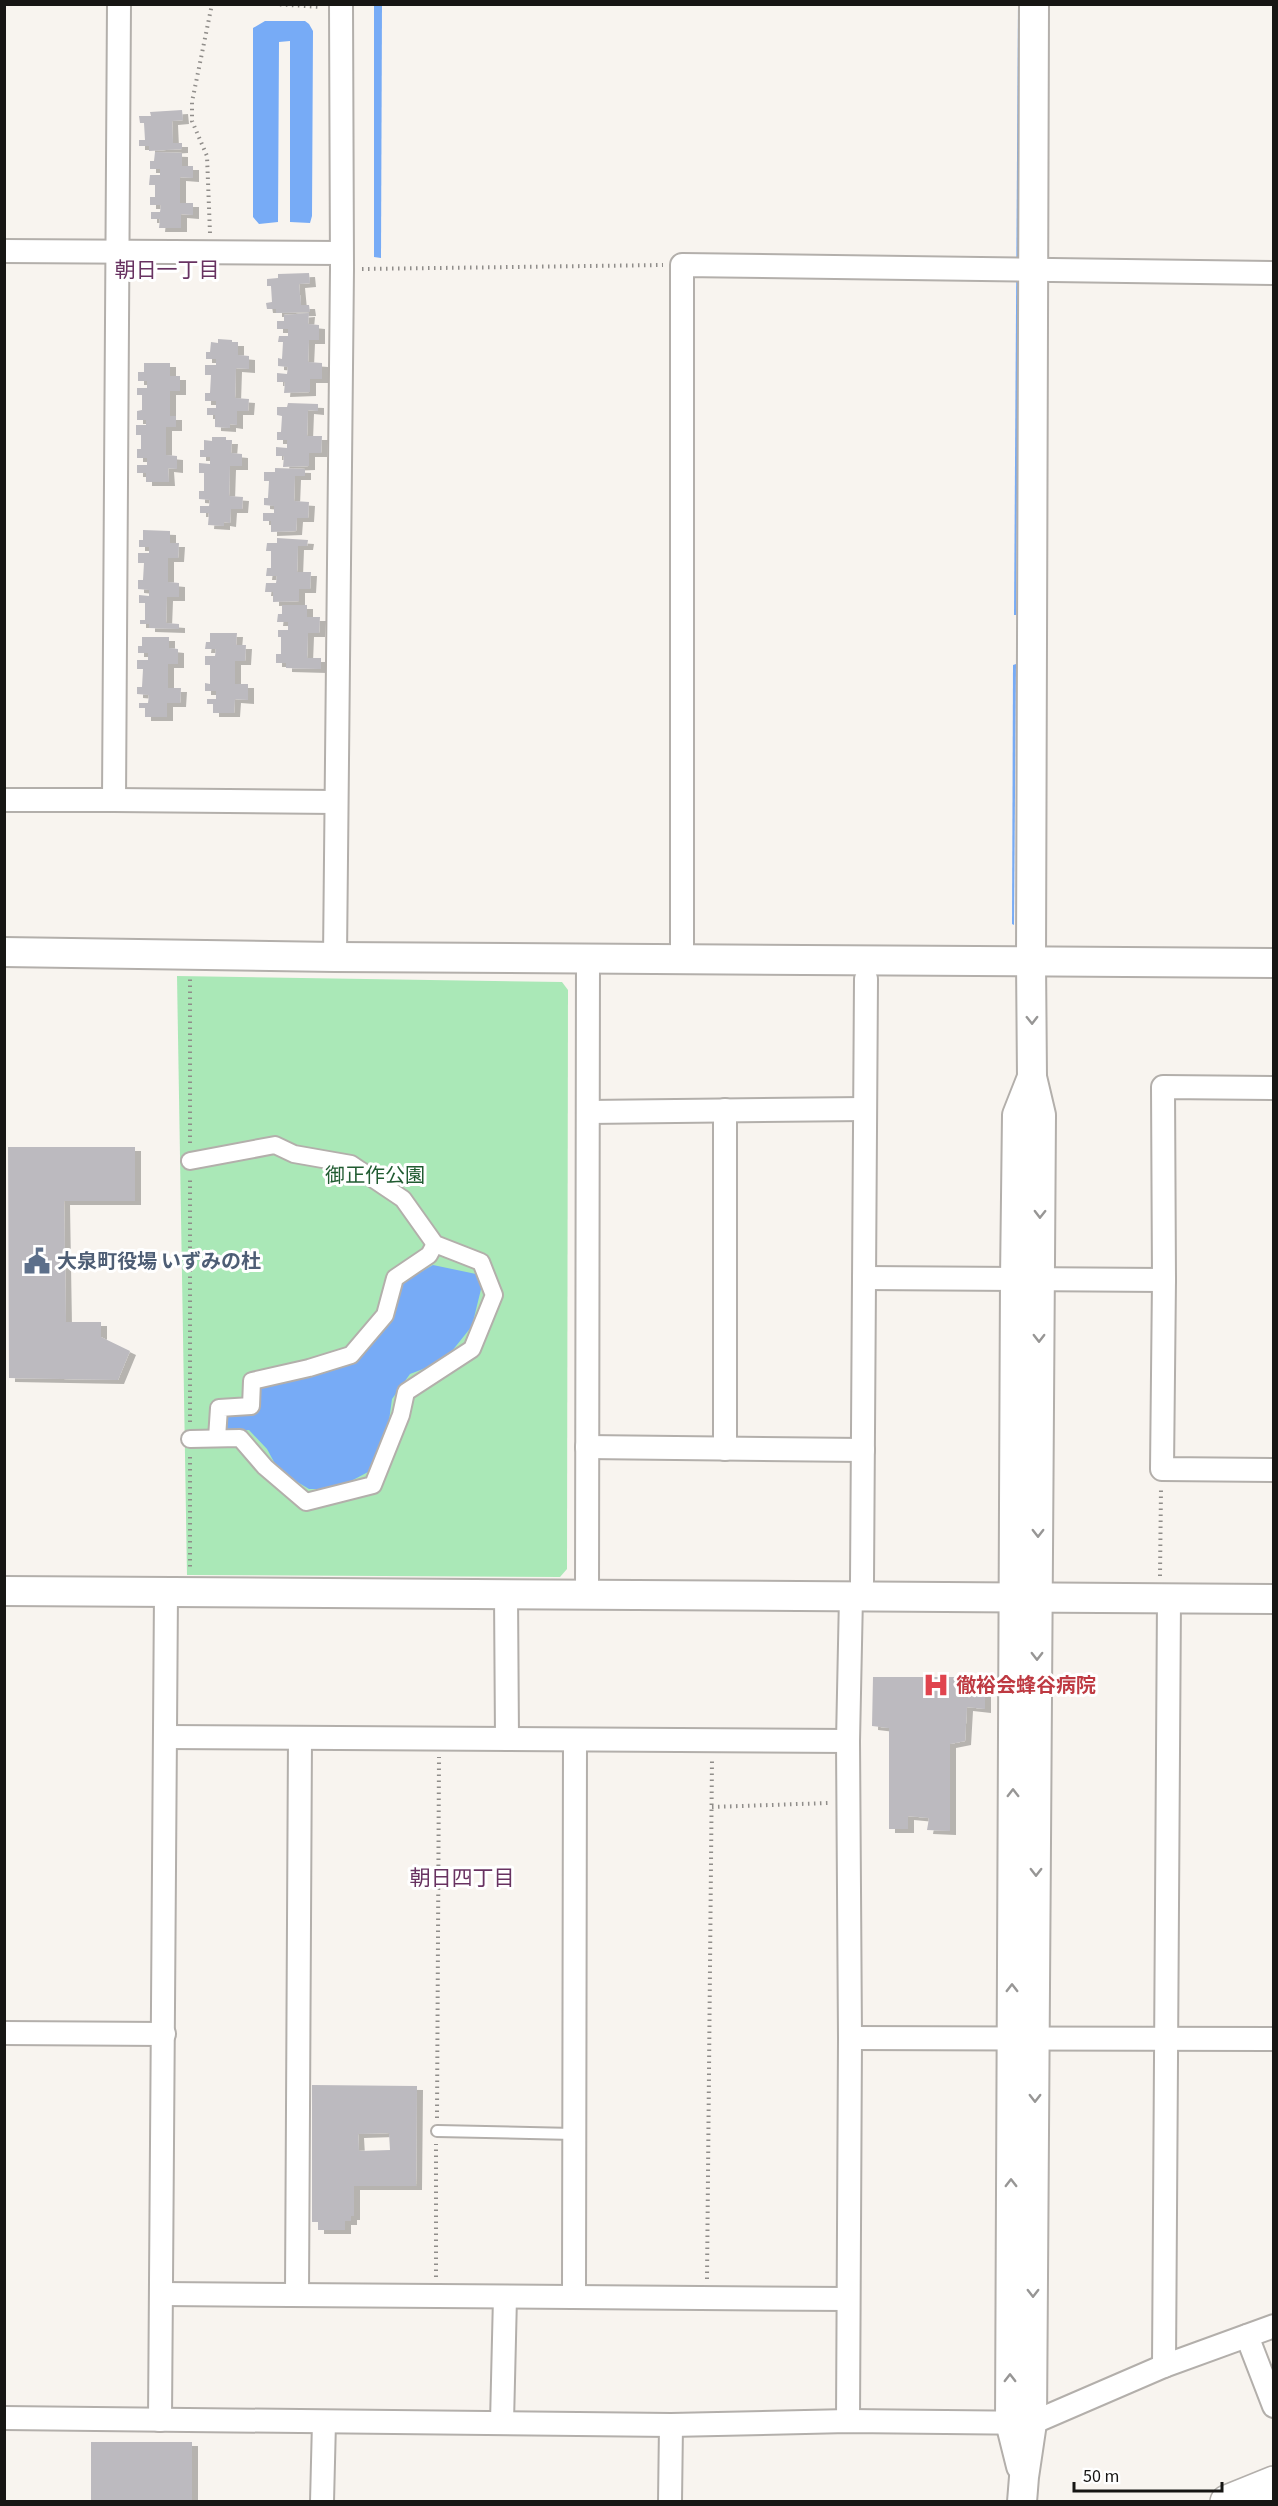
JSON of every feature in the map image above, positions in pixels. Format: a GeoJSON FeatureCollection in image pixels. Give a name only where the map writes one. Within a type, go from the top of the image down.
{"type":"FeatureCollection","features":[{"type":"Feature","properties":{"kind":"main road"},"geometry":{"type":"LineString","coordinates":[[1227,2502],[1274,2483]]}},
{"type":"Feature","properties":{"kind":"street"},"geometry":{"type":"LineString","coordinates":[[114,800],[119,4]]}},
{"type":"Feature","properties":{"kind":"street"},"geometry":{"type":"LineString","coordinates":[[1023,2489],[1021,2423],[1027,1279],[1041,1115],[1032,1077],[1031,961],[1034,4]]}},
{"type":"Feature","properties":{"kind":"street"},"geometry":{"type":"LineString","coordinates":[[335,957],[342,261],[341,6]]}},
{"type":"Feature","properties":{"kind":"street"},"geometry":{"type":"LineString","coordinates":[[4,251],[118,252],[342,261]]}},
{"type":"Feature","properties":{"kind":"street"},"geometry":{"type":"LineString","coordinates":[[682,959],[682,265],[1274,273]]}},
{"type":"Feature","properties":{"kind":"street"},"geometry":{"type":"LineString","coordinates":[[4,800],[336,802]]}},
{"type":"Feature","properties":{"kind":"street"},"geometry":{"type":"LineString","coordinates":[[4,952],[335,957],[1274,963]]}},
{"type":"Feature","properties":{"kind":"street"},"geometry":{"type":"LineString","coordinates":[[587,1595],[588,958]]}},
{"type":"Feature","properties":{"kind":"street"},"geometry":{"type":"LineString","coordinates":[[848,2421],[850,2038],[848,1742],[863,1450],[866,979]]}},
{"type":"Feature","properties":{"kind":"street"},"geometry":{"type":"LineString","coordinates":[[1274,1088],[1163,1087],[1162,1469],[1274,1470]]}},
{"type":"Feature","properties":{"kind":"street"},"geometry":{"type":"LineString","coordinates":[[588,1112],[865,1109]]}},
{"type":"Feature","properties":{"kind":"street"},"geometry":{"type":"LineString","coordinates":[[725,1110],[725,1449]]}},
{"type":"Feature","properties":{"kind":"street"},"geometry":{"type":"LineString","coordinates":[[190,1161],[275,1145],[294,1154],[351,1164],[403,1199],[435,1244],[481,1262],[494,1294],[472,1349],[406,1392],[401,1415],[373,1485],[306,1502],[265,1467],[240,1438],[190,1439]]}},
{"type":"Feature","properties":{"kind":"street"},"geometry":{"type":"LineString","coordinates":[[218,1438],[219,1408],[251,1406],[252,1381],[309,1368],[351,1355],[385,1315],[395,1278],[429,1255],[435,1244]]}},
{"type":"Feature","properties":{"kind":"street"},"geometry":{"type":"LineString","coordinates":[[864,1278],[1164,1280]]}},
{"type":"Feature","properties":{"kind":"street"},"geometry":{"type":"LineString","coordinates":[[587,1447],[863,1450]]}},
{"type":"Feature","properties":{"kind":"street"},"geometry":{"type":"LineString","coordinates":[[4,1591],[587,1595],[856,1589],[1026,1597],[1274,1599]]}},
{"type":"Feature","properties":{"kind":"street"},"geometry":{"type":"LineString","coordinates":[[160,2420],[166,1737],[178,1592]]}},
{"type":"Feature","properties":{"kind":"street"},"geometry":{"type":"LineString","coordinates":[[506,1594],[507,1739]]}},
{"type":"Feature","properties":{"kind":"street"},"geometry":{"type":"LineString","coordinates":[[1164,1598],[1166,2039],[1164,2366]]}},
{"type":"Feature","properties":{"kind":"street"},"geometry":{"type":"LineString","coordinates":[[166,1737],[848,1742]]}},
{"type":"Feature","properties":{"kind":"street"},"geometry":{"type":"LineString","coordinates":[[297,2295],[300,1738]]}},
{"type":"Feature","properties":{"kind":"street"},"geometry":{"type":"LineString","coordinates":[[574,2297],[575,1740]]}},
{"type":"Feature","properties":{"kind":"street"},"geometry":{"type":"LineString","coordinates":[[4,2033],[164,2034]]}},
{"type":"Feature","properties":{"kind":"street"},"geometry":{"type":"LineString","coordinates":[[850,2038],[1274,2039]]}},
{"type":"Feature","properties":{"kind":"street"},"geometry":{"type":"LineString","coordinates":[[162,2294],[847,2299]]}},
{"type":"Feature","properties":{"kind":"street"},"geometry":{"type":"LineString","coordinates":[[502,2422],[505,2297]]}},
{"type":"Feature","properties":{"kind":"street"},"geometry":{"type":"LineString","coordinates":[[4,2418],[671,2425],[848,2421],[1021,2423],[1164,2366],[1274,2326]]}},
{"type":"Feature","properties":{"kind":"street"},"geometry":{"type":"LineString","coordinates":[[1247,2336],[1274,2406]]}},
{"type":"Feature","properties":{"kind":"street"},"geometry":{"type":"LineString","coordinates":[[322,2502],[324,2422]]}},
{"type":"Feature","properties":{"kind":"street"},"geometry":{"type":"LineString","coordinates":[[670,2502],[671,2425]]}},
{"type":"Feature","properties":{"kind":"lane"},"geometry":{"type":"LineString","coordinates":[[436,2131],[574,2134]]}},
{"type":"Feature","properties":{"kind":"path"},"geometry":{"type":"LineString","coordinates":[[210,240],[207,156],[192,121],[192,102],[212,4]]}},
{"type":"Feature","properties":{"kind":"path"},"geometry":{"type":"LineString","coordinates":[[274,4],[341,6]]}},
{"type":"Feature","properties":{"kind":"path"},"geometry":{"type":"LineString","coordinates":[[342,261],[682,265]]}},
{"type":"Feature","properties":{"kind":"path"},"geometry":{"type":"LineString","coordinates":[[178,1592],[190,1439],[190,973]]}},
{"type":"Feature","properties":{"kind":"path"},"geometry":{"type":"LineString","coordinates":[[1162,1469],[1164,1598]]}},
{"type":"Feature","properties":{"kind":"path"},"geometry":{"type":"LineString","coordinates":[[436,2296],[439,1739]]}},
{"type":"Feature","properties":{"kind":"path"},"geometry":{"type":"LineString","coordinates":[[707,2298],[712,1741]]}},
{"type":"Feature","properties":{"kind":"path"},"geometry":{"type":"LineString","coordinates":[[712,1807],[849,1802]]}},
{"type":"Feature","properties":{"kind":"green space","name":"御正作公園"},"geometry":{"type":"Polygon","coordinates":[[[177,976],[562,982],[568,990],[567,1569],[560,1577],[187,1575],[177,976]]]}},
{"type":"Feature","properties":{"kind":"water"},"geometry":{"type":"Polygon","coordinates":[[[1021,4],[1016,615],[1014,615],[1018,5],[1021,4]]]}},
{"type":"Feature","properties":{"kind":"water"},"geometry":{"type":"Polygon","coordinates":[[[374,5],[382,5],[381,258],[374,257],[374,5]]]}},
{"type":"Feature","properties":{"kind":"water"},"geometry":{"type":"Polygon","coordinates":[[[265,21],[305,21],[313,31],[312,216],[310,223],[290,222],[290,41],[279,42],[278,222],[259,224],[253,217],[253,28],[265,21]]]}},
{"type":"Feature","properties":{"kind":"water"},"geometry":{"type":"Polygon","coordinates":[[[1016,664],[1014,925],[1012,924],[1013,665],[1016,664]]]}},
{"type":"Feature","properties":{"kind":"water"},"geometry":{"type":"Polygon","coordinates":[[[433,1265],[476,1274],[483,1281],[472,1326],[444,1361],[410,1374],[392,1399],[387,1435],[368,1472],[336,1489],[309,1489],[279,1471],[267,1449],[249,1430],[227,1432],[226,1411],[253,1409],[256,1383],[354,1362],[401,1283],[433,1265]]]}},
{"type":"Feature","properties":{"kind":"building"},"geometry":{"type":"Polygon","coordinates":[[[182,110],[183,120],[172,121],[173,143],[182,143],[182,149],[149,151],[149,146],[139,146],[139,140],[145,140],[144,123],[140,123],[139,116],[151,116],[150,112],[182,110]]]}},
{"type":"Feature","properties":{"kind":"building"},"geometry":{"type":"Polygon","coordinates":[[[155,152],[182,153],[182,166],[193,166],[193,178],[180,177],[180,203],[193,203],[193,215],[181,214],[181,228],[159,228],[160,219],[151,219],[151,212],[160,212],[161,205],[150,205],[150,197],[155,197],[155,185],[149,185],[150,175],[160,175],[160,169],[150,169],[150,161],[154,161],[155,152]]]}},
{"type":"Feature","properties":{"kind":"building"},"geometry":{"type":"Polygon","coordinates":[[[309,273],[310,283],[299,284],[301,305],[309,305],[310,312],[276,313],[276,309],[267,309],[266,303],[272,302],[271,286],[267,286],[267,279],[278,278],[278,274],[309,273]]]}},
{"type":"Feature","properties":{"kind":"building"},"geometry":{"type":"Polygon","coordinates":[[[309,313],[308,324],[319,325],[319,340],[309,340],[308,362],[322,363],[322,379],[310,379],[310,392],[284,393],[285,382],[277,382],[277,373],[287,374],[288,367],[278,366],[278,358],[282,359],[283,342],[278,342],[279,336],[288,336],[288,329],[277,329],[277,321],[284,321],[284,315],[309,313]]]}},
{"type":"Feature","properties":{"kind":"building"},"geometry":{"type":"Polygon","coordinates":[[[218,339],[238,342],[238,355],[249,356],[249,369],[236,368],[235,398],[249,399],[248,411],[237,411],[237,425],[230,424],[230,428],[215,427],[215,415],[207,415],[207,408],[216,408],[216,401],[205,401],[205,393],[210,393],[211,375],[205,375],[205,365],[216,365],[216,359],[206,359],[206,352],[210,352],[211,342],[218,343],[218,339]]]}},
{"type":"Feature","properties":{"kind":"building"},"geometry":{"type":"Polygon","coordinates":[[[144,363],[170,363],[170,376],[180,376],[180,391],[170,391],[170,416],[176,416],[176,427],[166,427],[166,455],[177,456],[177,469],[168,468],[169,482],[146,482],[146,473],[137,473],[137,465],[147,465],[147,458],[137,458],[137,449],[141,449],[141,435],[136,435],[136,425],[146,425],[146,420],[137,420],[137,411],[142,410],[142,395],[137,395],[137,388],[147,388],[147,381],[138,381],[138,372],[144,372],[144,363]]]}},
{"type":"Feature","properties":{"kind":"building"},"geometry":{"type":"Polygon","coordinates":[[[288,403],[318,404],[318,411],[308,410],[307,436],[322,436],[321,453],[309,453],[309,466],[283,467],[284,456],[276,456],[276,447],[287,448],[287,440],[277,440],[277,432],[281,432],[282,416],[277,415],[277,407],[287,407],[288,403]]]}},
{"type":"Feature","properties":{"kind":"building"},"geometry":{"type":"Polygon","coordinates":[[[212,437],[226,437],[226,440],[232,440],[231,453],[242,454],[242,466],[230,466],[229,496],[243,497],[242,509],[231,509],[230,523],[224,522],[224,526],[208,525],[209,513],[200,513],[200,506],[209,506],[210,500],[199,499],[199,491],[204,491],[204,473],[199,473],[199,463],[210,464],[210,457],[200,457],[200,450],[204,450],[204,440],[212,441],[212,437]]]}},
{"type":"Feature","properties":{"kind":"building"},"geometry":{"type":"Polygon","coordinates":[[[275,468],[305,469],[305,476],[295,476],[294,501],[309,502],[308,518],[297,518],[296,531],[271,532],[271,521],[263,521],[263,513],[274,513],[274,506],[264,505],[264,498],[268,498],[269,481],[264,481],[264,472],[275,472],[275,468]]]}},
{"type":"Feature","properties":{"kind":"building"},"geometry":{"type":"Polygon","coordinates":[[[143,530],[170,531],[170,543],[179,543],[178,558],[168,558],[168,582],[179,583],[179,597],[167,597],[166,623],[179,624],[179,629],[149,628],[149,624],[140,624],[140,620],[145,620],[145,603],[139,603],[139,595],[149,596],[149,590],[138,589],[138,580],[143,580],[144,563],[138,563],[138,553],[149,553],[149,547],[139,547],[139,540],[143,540],[143,530]]]}},
{"type":"Feature","properties":{"kind":"building"},"geometry":{"type":"Polygon","coordinates":[[[277,538],[308,540],[307,546],[298,546],[297,572],[311,572],[310,589],[299,589],[299,601],[273,602],[273,592],[265,592],[266,583],[276,583],[277,576],[266,576],[267,568],[271,568],[271,551],[266,551],[267,543],[277,543],[277,538]]]}},
{"type":"Feature","properties":{"kind":"building"},"geometry":{"type":"Polygon","coordinates":[[[282,605],[307,605],[307,617],[320,617],[319,633],[308,633],[307,658],[321,658],[321,669],[286,668],[286,663],[276,663],[276,654],[281,654],[281,637],[278,637],[278,630],[288,630],[288,622],[277,622],[278,614],[282,614],[282,605]]]}},
{"type":"Feature","properties":{"kind":"building"},"geometry":{"type":"Polygon","coordinates":[[[210,633],[237,633],[236,645],[246,645],[245,661],[235,661],[235,684],[248,684],[248,700],[235,699],[234,713],[213,713],[213,704],[207,704],[207,699],[216,699],[216,691],[205,691],[205,683],[210,684],[210,665],[205,665],[205,656],[215,656],[216,649],[205,649],[206,642],[210,642],[210,633]]]}},
{"type":"Feature","properties":{"kind":"building"},"geometry":{"type":"Polygon","coordinates":[[[142,637],[169,637],[169,648],[178,649],[178,664],[168,664],[168,688],[181,688],[180,703],[167,703],[167,717],[145,717],[145,708],[139,708],[139,703],[148,703],[149,695],[137,694],[137,687],[142,687],[143,669],[137,669],[137,660],[148,660],[148,653],[138,653],[138,646],[142,646],[142,637]]]}},
{"type":"Feature","properties":{"kind":"building","name":"大泉町役場 いずみの杜"},"geometry":{"type":"Polygon","coordinates":[[[8,1147],[135,1147],[135,1201],[64,1201],[66,1322],[101,1322],[101,1337],[130,1351],[118,1380],[9,1378],[8,1147]]]}},
{"type":"Feature","properties":{"kind":"building"},"geometry":{"type":"Polygon","coordinates":[[[873,1677],[985,1677],[985,1709],[967,1707],[965,1741],[950,1744],[950,1831],[927,1830],[929,1818],[908,1816],[908,1829],[889,1829],[889,1728],[872,1726],[873,1677]]]}},
{"type":"Feature","properties":{"kind":"building"},"geometry":{"type":"Polygon","coordinates":[[[312,2085],[417,2086],[416,2186],[354,2186],[354,2216],[351,2216],[351,2221],[345,2221],[345,2230],[318,2230],[318,2222],[312,2222],[312,2085]],[[389,2133],[358,2134],[359,2151],[390,2150],[389,2133]]]}},
{"type":"Feature","properties":{"kind":"building"},"geometry":{"type":"Polygon","coordinates":[[[91,2442],[192,2442],[192,2502],[91,2502],[91,2442]]]}},
{"type":"Feature","properties":{"kind":"place","name":"大泉町役場 いずみの杜"},"geometry":{"type":"Point","coordinates":[37,1261]}},
{"type":"Feature","properties":{"kind":"place","name":"徹裕会蜂谷病院"},"geometry":{"type":"Point","coordinates":[936,1685]}},
{"type":"Feature","properties":{"kind":"district","name":"朝日一丁目"},"geometry":{"type":"Point","coordinates":[167,270]}},
{"type":"Feature","properties":{"kind":"district","name":"朝日四丁目"},"geometry":{"type":"Point","coordinates":[462,1878]}}]}
